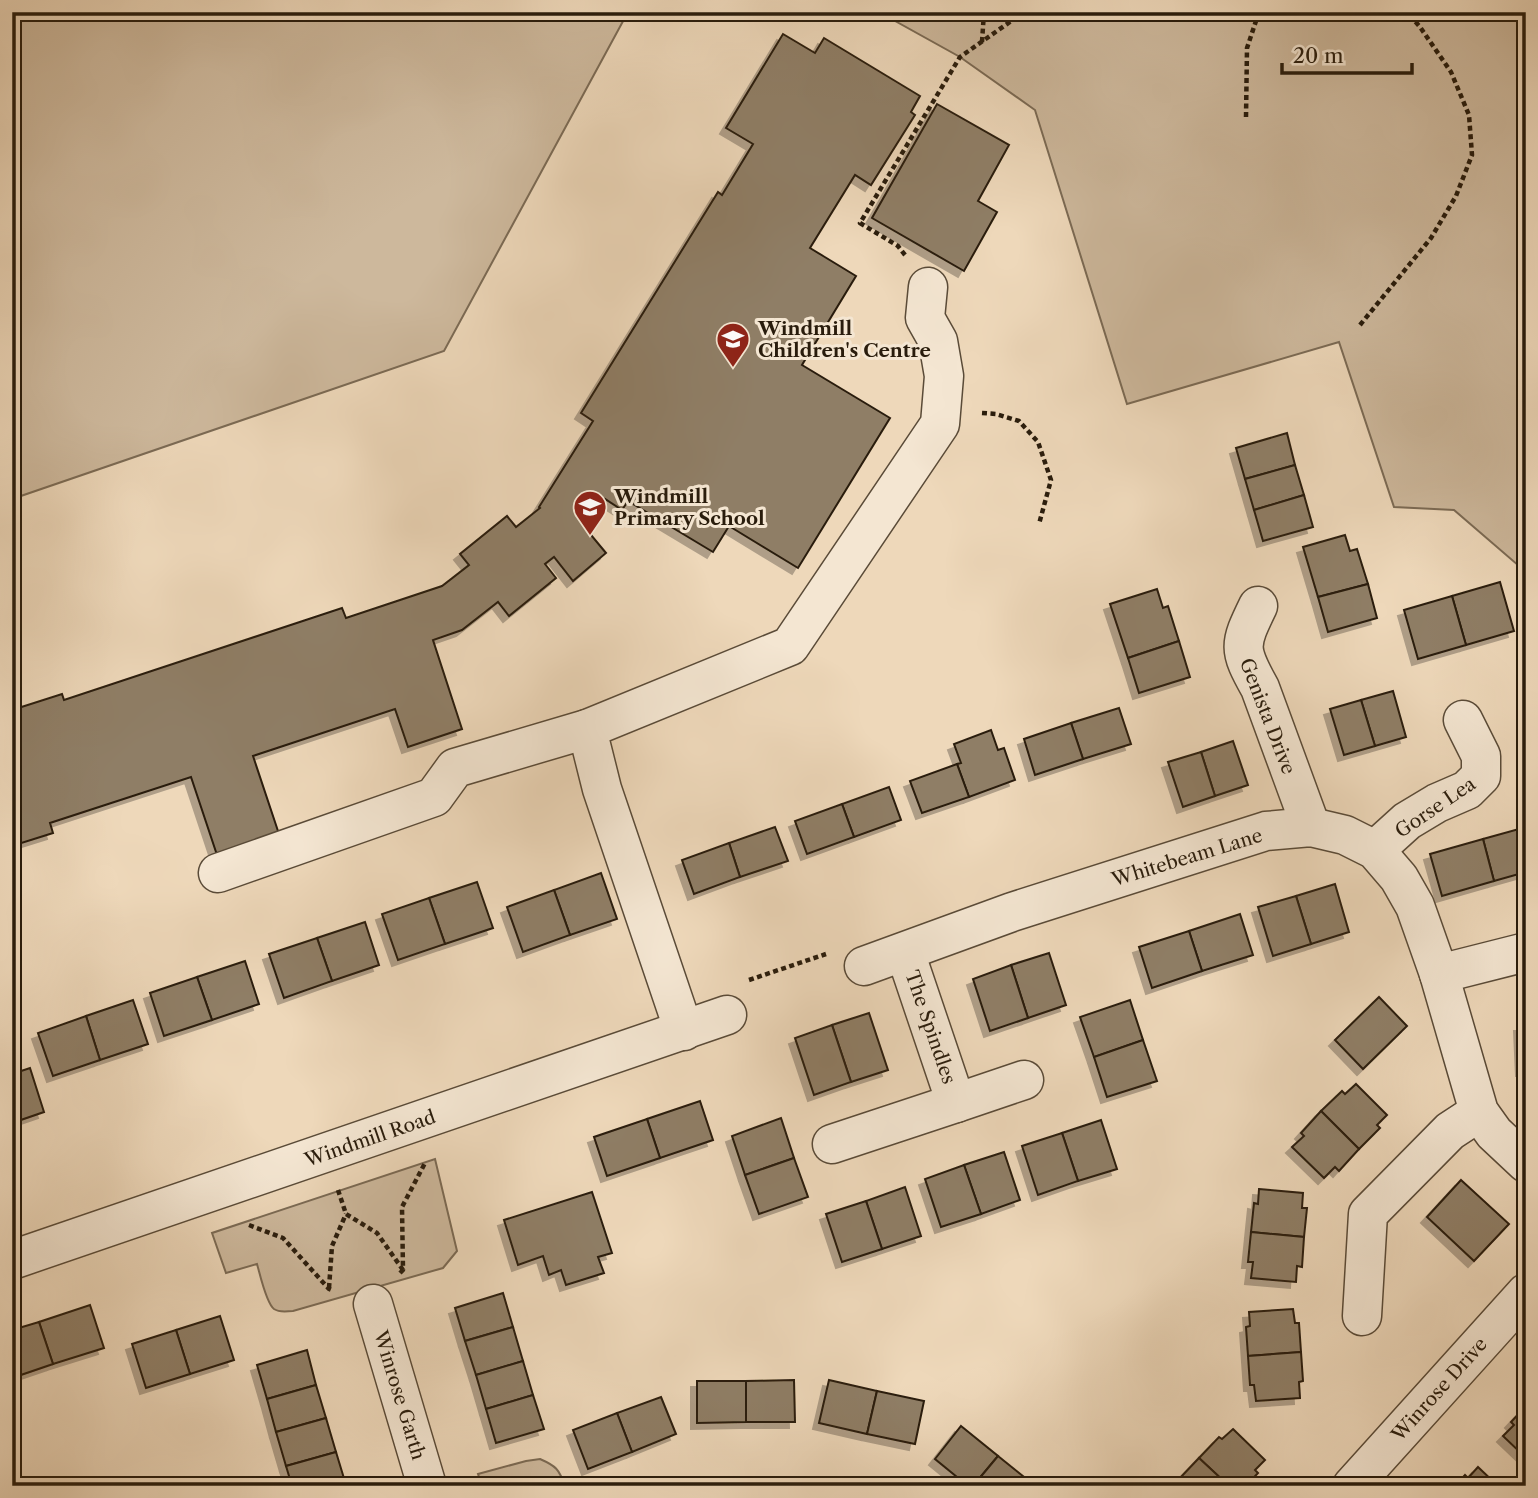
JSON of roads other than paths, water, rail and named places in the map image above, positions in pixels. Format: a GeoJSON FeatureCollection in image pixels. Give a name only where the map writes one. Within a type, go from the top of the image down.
{"type":"FeatureCollection","features":[{"type":"Feature","properties":{"kind":"street"},"geometry":{"type":"LineString","coordinates":[[218,873],[434,797],[455,768],[587,729],[790,646],[940,424],[944,376],[938,341],[925,318],[928,287]]}},
{"type":"Feature","properties":{"kind":"street","name":"Genista Drive"},"geometry":{"type":"LineString","coordinates":[[1258,606],[1245,632],[1243,651],[1260,688],[1311,827]]}},
{"type":"Feature","properties":{"kind":"street","name":"Gorse Lea"},"geometry":{"type":"LineString","coordinates":[[1375,850],[1407,821],[1437,803],[1467,790],[1481,776],[1481,756],[1463,720]]}},
{"type":"Feature","properties":{"kind":"street"},"geometry":{"type":"LineString","coordinates":[[587,729],[602,789],[684,1031]]}},
{"type":"Feature","properties":{"kind":"street","name":"Whitebeam Lane"},"geometry":{"type":"LineString","coordinates":[[864,967],[1012,912],[1266,831],[1311,827],[1345,835],[1375,850],[1399,878],[1415,906],[1439,974],[1479,1112],[1494,1133],[1526,1163]]}},
{"type":"Feature","properties":{"kind":"street","name":"The Spindles"},"geometry":{"type":"LineString","coordinates":[[905,952],[956,1103]]}},
{"type":"Feature","properties":{"kind":"street"},"geometry":{"type":"LineString","coordinates":[[1439,974],[1526,952]]}},
{"type":"Feature","properties":{"kind":"street","name":"Windmill Road"},"geometry":{"type":"LineString","coordinates":[[12,1260],[727,1015]]}},
{"type":"Feature","properties":{"kind":"street","name":"The Spindles"},"geometry":{"type":"LineString","coordinates":[[832,1144],[1024,1080]]}},
{"type":"Feature","properties":{"kind":"street"},"geometry":{"type":"LineString","coordinates":[[1362,1316],[1368,1214],[1450,1131],[1479,1112]]}},
{"type":"Feature","properties":{"kind":"street","name":"Winrose Drive"},"geometry":{"type":"LineString","coordinates":[[1352,1486],[1526,1293]]}},
{"type":"Feature","properties":{"kind":"street","name":"Winrose Garth"},"geometry":{"type":"LineString","coordinates":[[373,1304],[427,1486]]}},
{"type":"Feature","properties":{"kind":"place","name":"Windmill Children's Centre"},"geometry":{"type":"Point","coordinates":[733,369]}},
{"type":"Feature","properties":{"kind":"place","name":"Windmill Primary School"},"geometry":{"type":"Point","coordinates":[590,537]}}]}
